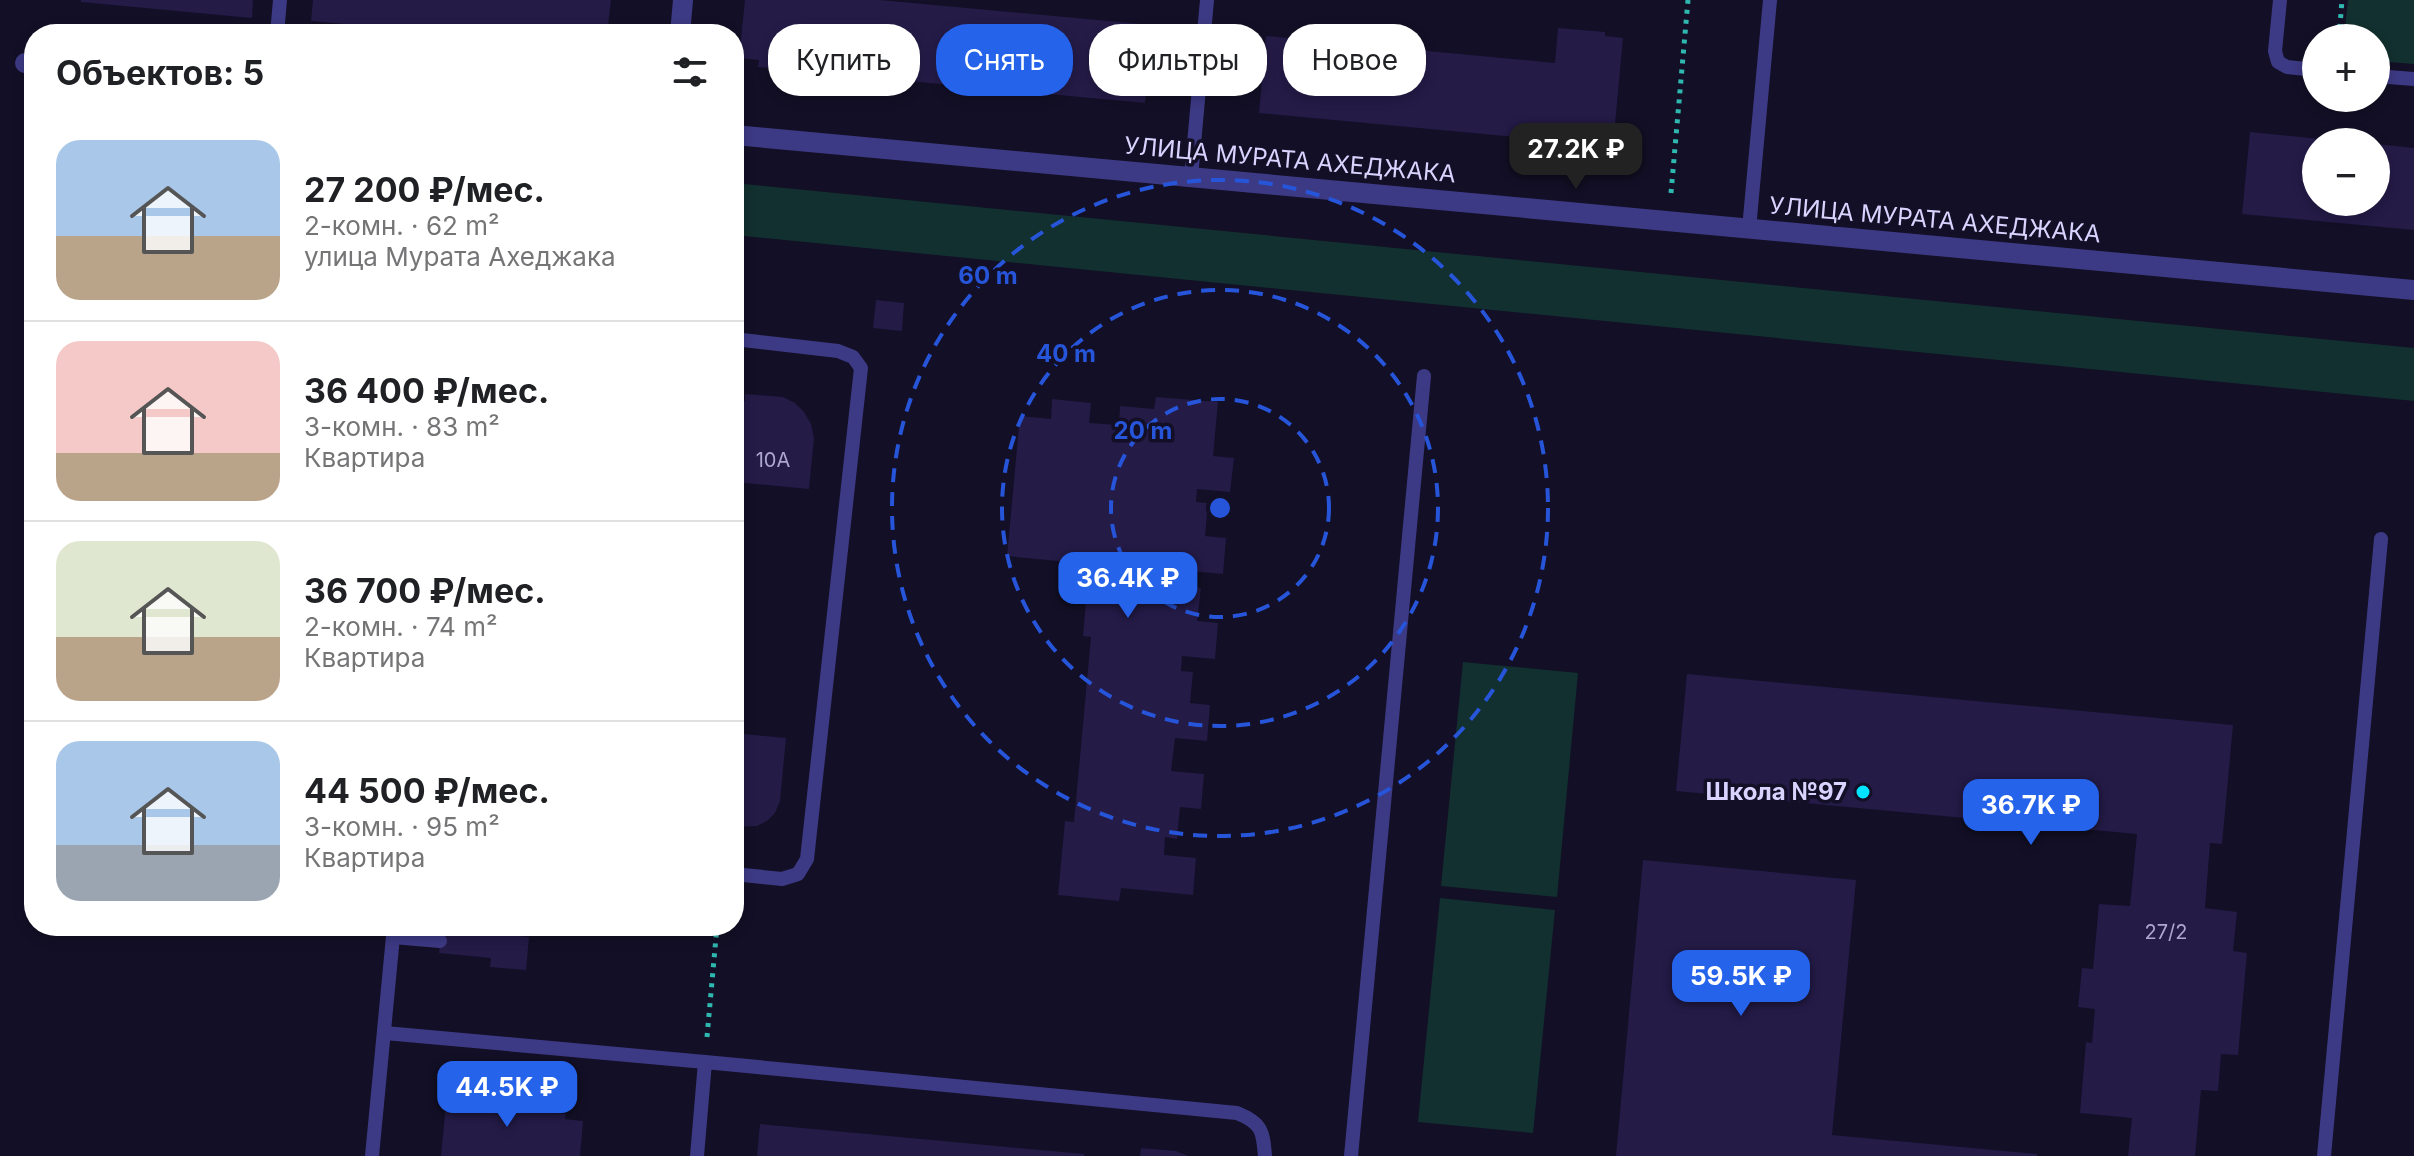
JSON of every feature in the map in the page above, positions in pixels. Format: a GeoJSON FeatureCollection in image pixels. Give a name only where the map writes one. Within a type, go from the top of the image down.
{"type":"FeatureCollection","features":[{"type":"Feature","properties":{"kind":"street"},"geometry":{"type":"LineString","coordinates":[[681,24],[683,0]]}},
{"type":"Feature","properties":{"kind":"street","name":"УЛИЦА МУРАТА АХЕДЖАКА"},"geometry":{"type":"LineString","coordinates":[[744,136],[2414,290]]}},
{"type":"Feature","properties":{"kind":"lane"},"geometry":{"type":"LineString","coordinates":[[278,24],[280,0]]}},
{"type":"Feature","properties":{"kind":"lane"},"geometry":{"type":"LineString","coordinates":[[1191,177],[1207,0]]}},
{"type":"Feature","properties":{"kind":"lane"},"geometry":{"type":"LineString","coordinates":[[1749,229],[1770,0]]}},
{"type":"Feature","properties":{"kind":"lane"},"geometry":{"type":"LineString","coordinates":[[2280,0],[2275,51],[2278,62],[2287,67],[2302,69]]}},
{"type":"Feature","properties":{"kind":"lane"},"geometry":{"type":"LineString","coordinates":[[2390,77],[2414,79]]}},
{"type":"Feature","properties":{"kind":"lane"},"geometry":{"type":"LineString","coordinates":[[744,340],[838,351],[853,357],[861,368],[807,859],[798,874],[782,879],[744,875]]}},
{"type":"Feature","properties":{"kind":"lane"},"geometry":{"type":"LineString","coordinates":[[1351,1156],[1424,376]]}},
{"type":"Feature","properties":{"kind":"lane"},"geometry":{"type":"LineString","coordinates":[[2324,1156],[2381,539]]}},
{"type":"Feature","properties":{"kind":"lane"},"geometry":{"type":"LineString","coordinates":[[372,1156],[394,936]]}},
{"type":"Feature","properties":{"kind":"lane"},"geometry":{"type":"LineString","coordinates":[[414,936],[440,941]]}},
{"type":"Feature","properties":{"kind":"lane"},"geometry":{"type":"LineString","coordinates":[[385,1033],[1237,1113],[1254,1120],[1263,1133],[1265,1156]]}},
{"type":"Feature","properties":{"kind":"lane"},"geometry":{"type":"LineString","coordinates":[[697,1156],[705,1062]]}},
{"type":"Feature","properties":{"kind":"path"},"geometry":{"type":"LineString","coordinates":[[1668,221],[1688,0]]}},
{"type":"Feature","properties":{"kind":"path"},"geometry":{"type":"LineString","coordinates":[[2340,24],[2342,0]]}},
{"type":"Feature","properties":{"kind":"path"},"geometry":{"type":"LineString","coordinates":[[705,1062],[716,936]]}},
{"type":"Feature","properties":{"kind":"green space"},"geometry":{"type":"Polygon","coordinates":[[[2348,0],[2414,0],[2414,64],[2390,62],[2390,24],[2345,24],[2348,0]]]}},
{"type":"Feature","properties":{"kind":"green space"},"geometry":{"type":"Polygon","coordinates":[[[744,184],[2414,348],[2414,401],[744,236],[744,184]]]}},
{"type":"Feature","properties":{"kind":"green space"},"geometry":{"type":"Polygon","coordinates":[[[1463,662],[1578,673],[1557,897],[1441,886],[1463,662]]]}},
{"type":"Feature","properties":{"kind":"green space"},"geometry":{"type":"Polygon","coordinates":[[[1440,898],[1555,910],[1533,1133],[1418,1122],[1440,898]]]}},
{"type":"Feature","properties":{"kind":"building"},"geometry":{"type":"Polygon","coordinates":[[[81,0],[253,0],[252,18],[81,0]]]}},
{"type":"Feature","properties":{"kind":"building"},"geometry":{"type":"Polygon","coordinates":[[[313,0],[611,0],[608,24],[343,24],[311,21],[313,0]]]}},
{"type":"Feature","properties":{"kind":"building"},"geometry":{"type":"Polygon","coordinates":[[[745,0],[880,0],[1141,24],[1089,24],[1089,96],[1146,96],[1145,103],[1070,96],[1073,96],[1073,24],[936,24],[936,84],[920,82],[920,24],[768,24],[768,68],[758,67],[759,60],[744,58],[745,0]]]}},
{"type":"Feature","properties":{"kind":"building"},"geometry":{"type":"Polygon","coordinates":[[[1558,28],[1605,32],[1605,36],[1623,38],[1613,146],[1259,113],[1261,96],[1267,96],[1267,36],[1283,38],[1283,96],[1426,96],[1426,51],[1555,63],[1558,28]]]}},
{"type":"Feature","properties":{"kind":"building"},"geometry":{"type":"Polygon","coordinates":[[[2250,132],[2302,137],[2302,216],[2390,216],[2390,145],[2414,148],[2414,230],[2242,214],[2250,132]]]}},
{"type":"Feature","properties":{"kind":"building"},"geometry":{"type":"Polygon","coordinates":[[[876,300],[904,303],[902,331],[873,328],[876,300]]]}},
{"type":"Feature","properties":{"kind":"building"},"geometry":{"type":"Polygon","coordinates":[[[745,394],[783,397],[804,412],[814,438],[809,489],[744,483],[745,394]]]}},
{"type":"Feature","properties":{"kind":"building"},"geometry":{"type":"Polygon","coordinates":[[[1156,397],[1218,402],[1213,456],[1234,458],[1230,492],[1197,489],[1196,502],[1208,503],[1205,536],[1226,538],[1223,574],[1190,571],[1188,587],[1201,588],[1197,621],[1218,623],[1215,659],[1182,656],[1181,671],[1193,672],[1190,703],[1210,705],[1207,741],[1175,738],[1171,771],[1204,774],[1201,809],[1180,807],[1177,839],[1165,837],[1164,855],[1196,858],[1193,895],[1121,888],[1119,901],[1058,895],[1065,821],[1074,822],[1091,637],[1083,636],[1089,564],[1007,556],[1020,416],[1051,419],[1052,399],[1091,403],[1089,423],[1119,425],[1120,406],[1154,409],[1156,397]]]}},
{"type":"Feature","properties":{"kind":"building"},"geometry":{"type":"Polygon","coordinates":[[[1687,674],[2233,725],[2222,844],[2210,843],[2205,908],[2237,912],[2233,951],[2247,953],[2238,1055],[2221,1054],[2218,1091],[2201,1090],[2195,1156],[2128,1156],[2132,1118],[2080,1113],[2086,1042],[2092,1043],[2095,1009],[2078,1007],[2082,968],[2093,969],[2099,904],[2130,906],[2137,834],[1676,791],[1687,674]]]}},
{"type":"Feature","properties":{"kind":"building"},"geometry":{"type":"Polygon","coordinates":[[[744,734],[786,738],[780,801],[775,813],[757,826],[744,827],[744,734]]]}},
{"type":"Feature","properties":{"kind":"building"},"geometry":{"type":"Polygon","coordinates":[[[1643,860],[1856,880],[1832,1135],[2037,1156],[1616,1156],[1643,860]]]}},
{"type":"Feature","properties":{"kind":"building"},"geometry":{"type":"Polygon","coordinates":[[[440,936],[529,937],[526,970],[490,967],[491,958],[439,953],[440,936]]]}},
{"type":"Feature","properties":{"kind":"building"},"geometry":{"type":"Polygon","coordinates":[[[447,1094],[547,1104],[546,1112],[566,1114],[565,1119],[583,1121],[580,1156],[441,1156],[447,1094]]]}},
{"type":"Feature","properties":{"kind":"building"},"geometry":{"type":"Polygon","coordinates":[[[760,1124],[1084,1154],[1084,1156],[757,1156],[760,1124]]]}},
{"type":"Feature","properties":{"kind":"building"},"geometry":{"type":"Polygon","coordinates":[[[1141,1148],[1176,1151],[1188,1156],[1140,1156],[1141,1148]]]}},
{"type":"Feature","properties":{"kind":"place","name":"Школа №97"},"geometry":{"type":"Point","coordinates":[1863,792]}}]}
